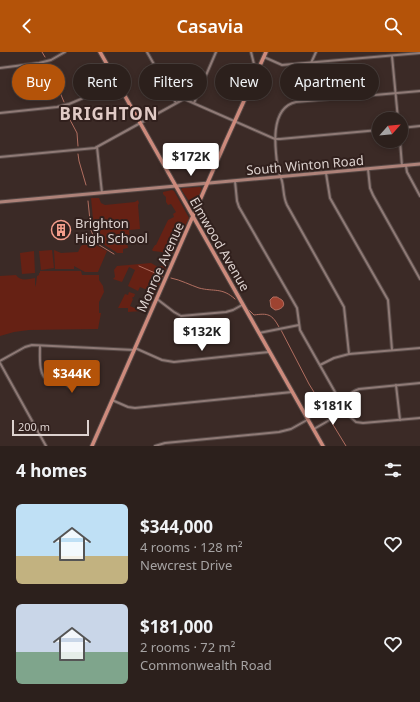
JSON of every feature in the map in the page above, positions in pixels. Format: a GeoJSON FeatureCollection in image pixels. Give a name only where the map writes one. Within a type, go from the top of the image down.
{"type":"FeatureCollection","features":[{"type":"Feature","properties":{"kind":"main road","name":"Elmwood Avenue"},"geometry":{"type":"LineString","coordinates":[[100,52],[107,64]]}},
{"type":"Feature","properties":{"kind":"main road","name":"Monroe Avenue"},"geometry":{"type":"LineString","coordinates":[[261,64],[266,52]]}},
{"type":"Feature","properties":{"kind":"main road","name":"Elmwood Avenue"},"geometry":{"type":"LineString","coordinates":[[127,100],[323,446]]}},
{"type":"Feature","properties":{"kind":"main road","name":"Monroe Avenue"},"geometry":{"type":"LineString","coordinates":[[92,446],[244,100]]}},
{"type":"Feature","properties":{"kind":"main road","name":"South Winton Road"},"geometry":{"type":"LineString","coordinates":[[0,202],[420,164]]}},
{"type":"Feature","properties":{"kind":"street"},"geometry":{"type":"LineString","coordinates":[[0,68],[39,63],[51,60],[65,52]]}},
{"type":"Feature","properties":{"kind":"street"},"geometry":{"type":"LineString","coordinates":[[148,52],[176,103]]}},
{"type":"Feature","properties":{"kind":"street"},"geometry":{"type":"LineString","coordinates":[[194,103],[216,52]]}},
{"type":"Feature","properties":{"kind":"street"},"geometry":{"type":"LineString","coordinates":[[251,52],[254,64]]}},
{"type":"Feature","properties":{"kind":"street"},"geometry":{"type":"LineString","coordinates":[[311,63],[316,52]]}},
{"type":"Feature","properties":{"kind":"street"},"geometry":{"type":"LineString","coordinates":[[264,57],[282,64],[311,63],[420,53]]}},
{"type":"Feature","properties":{"kind":"street"},"geometry":{"type":"LineString","coordinates":[[392,56],[397,112]]}},
{"type":"Feature","properties":{"kind":"street"},"geometry":{"type":"LineString","coordinates":[[349,354],[344,307],[286,203],[278,170],[275,139],[279,116],[285,107],[292,103],[420,91]]}},
{"type":"Feature","properties":{"kind":"street"},"geometry":{"type":"LineString","coordinates":[[0,158],[97,147],[184,99],[275,139],[372,131]]}},
{"type":"Feature","properties":{"kind":"street"},"geometry":{"type":"LineString","coordinates":[[0,113],[57,107],[79,100]]}},
{"type":"Feature","properties":{"kind":"street"},"geometry":{"type":"LineString","coordinates":[[408,127],[420,126]]}},
{"type":"Feature","properties":{"kind":"street"},"geometry":{"type":"LineString","coordinates":[[97,147],[102,193]]}},
{"type":"Feature","properties":{"kind":"street"},"geometry":{"type":"LineString","coordinates":[[401,148],[404,166],[420,196]]}},
{"type":"Feature","properties":{"kind":"street"},"geometry":{"type":"LineString","coordinates":[[368,169],[370,188],[373,195],[420,279]]}},
{"type":"Feature","properties":{"kind":"street"},"geometry":{"type":"LineString","coordinates":[[326,173],[328,194],[331,202],[388,300],[392,350]]}},
{"type":"Feature","properties":{"kind":"street"},"geometry":{"type":"LineString","coordinates":[[235,181],[239,207],[298,308],[300,330],[345,410],[352,419],[360,423],[420,418]]}},
{"type":"Feature","properties":{"kind":"street"},"geometry":{"type":"LineString","coordinates":[[157,299],[176,314],[184,316],[226,312],[243,304]]}},
{"type":"Feature","properties":{"kind":"street"},"geometry":{"type":"LineString","coordinates":[[259,333],[299,325]]}},
{"type":"Feature","properties":{"kind":"street"},"geometry":{"type":"LineString","coordinates":[[46,446],[0,362],[25,347],[32,345],[135,349],[162,360],[174,362],[270,352]]}},
{"type":"Feature","properties":{"kind":"street"},"geometry":{"type":"LineString","coordinates":[[40,346],[41,371],[43,376],[47,380],[65,382],[67,386],[70,387],[75,385],[76,382],[70,377],[67,378],[65,382]]}},
{"type":"Feature","properties":{"kind":"street"},"geometry":{"type":"LineString","coordinates":[[320,365],[334,358],[349,354],[420,348]]}},
{"type":"Feature","properties":{"kind":"street"},"geometry":{"type":"LineString","coordinates":[[345,410],[346,400],[354,390],[420,383]]}},
{"type":"Feature","properties":{"kind":"street"},"geometry":{"type":"LineString","coordinates":[[396,385],[400,420]]}},
{"type":"Feature","properties":{"kind":"street"},"geometry":{"type":"LineString","coordinates":[[112,400],[128,407],[135,408],[293,392]]}},
{"type":"Feature","properties":{"kind":"street"},"geometry":{"type":"LineString","coordinates":[[314,429],[345,410]]}},
{"type":"Feature","properties":{"kind":"street"},"geometry":{"type":"LineString","coordinates":[[156,446],[165,442],[279,432],[291,429],[308,420]]}},
{"type":"Feature","properties":{"kind":"shaded area"},"geometry":{"type":"Polygon","coordinates":[[[200,187],[202,189],[193,207],[181,189],[200,187]]]}},
{"type":"Feature","properties":{"kind":"shaded area"},"geometry":{"type":"Polygon","coordinates":[[[172,190],[189,218],[173,253],[168,254],[152,250],[168,220],[174,217],[173,214],[176,212],[171,204],[168,205],[166,202],[166,197],[163,194],[163,192],[172,190]]]}},
{"type":"Feature","properties":{"kind":"shaded area"},"geometry":{"type":"Polygon","coordinates":[[[91,198],[99,198],[101,203],[105,205],[135,202],[138,200],[140,229],[129,230],[130,241],[127,242],[128,248],[123,249],[123,253],[117,253],[98,241],[94,230],[91,198]]]}},
{"type":"Feature","properties":{"kind":"shaded area"},"geometry":{"type":"Polygon","coordinates":[[[85,244],[94,244],[107,251],[98,272],[85,272],[74,266],[74,269],[55,269],[54,250],[61,253],[78,252],[81,246],[85,244]]]}},
{"type":"Feature","properties":{"kind":"shaded area"},"geometry":{"type":"Polygon","coordinates":[[[52,250],[54,268],[41,270],[39,251],[52,250]]]}},
{"type":"Feature","properties":{"kind":"shaded area"},"geometry":{"type":"Polygon","coordinates":[[[34,251],[35,273],[22,274],[20,253],[34,251]]]}},
{"type":"Feature","properties":{"kind":"shaded area"},"geometry":{"type":"Polygon","coordinates":[[[151,263],[158,267],[164,265],[164,263],[168,264],[162,278],[156,277],[152,280],[148,289],[140,287],[138,291],[128,286],[135,270],[129,267],[122,282],[113,279],[115,277],[114,270],[117,266],[151,263]]]}},
{"type":"Feature","properties":{"kind":"shaded area"},"geometry":{"type":"Polygon","coordinates":[[[40,271],[81,271],[82,275],[99,275],[99,280],[103,286],[104,292],[99,302],[99,313],[101,313],[98,329],[29,330],[0,336],[0,276],[16,275],[20,279],[25,280],[35,278],[35,287],[37,276],[39,275],[40,271]]]}},
{"type":"Feature","properties":{"kind":"shaded area"},"geometry":{"type":"Polygon","coordinates":[[[161,281],[148,311],[145,308],[145,304],[147,302],[148,304],[157,284],[156,282],[161,281]]]}},
{"type":"Feature","properties":{"kind":"shaded area"},"geometry":{"type":"Polygon","coordinates":[[[129,292],[135,294],[132,298],[133,299],[130,306],[141,311],[128,312],[128,308],[118,308],[125,294],[128,295],[129,292]]]}},
{"type":"Feature","properties":{"kind":"shaded area"},"geometry":{"type":"Polygon","coordinates":[[[273,297],[277,297],[282,300],[284,304],[282,307],[275,310],[271,307],[270,300],[273,297]]]}},
{"type":"Feature","properties":{"kind":"waterway"},"geometry":{"type":"LineString","coordinates":[[42,52],[45,57]]}},
{"type":"Feature","properties":{"kind":"waterway"},"geometry":{"type":"LineString","coordinates":[[66,108],[68,116],[77,133],[78,146]]}},
{"type":"Feature","properties":{"kind":"waterway"},"geometry":{"type":"LineString","coordinates":[[78,154],[86,185]]}},
{"type":"Feature","properties":{"kind":"waterway"},"geometry":{"type":"LineString","coordinates":[[88,201],[91,230],[96,243],[114,254]]}},
{"type":"Feature","properties":{"kind":"waterway"},"geometry":{"type":"LineString","coordinates":[[139,266],[162,276]]}},
{"type":"Feature","properties":{"kind":"waterway"},"geometry":{"type":"LineString","coordinates":[[171,278],[199,288],[222,291],[235,299]]}},
{"type":"Feature","properties":{"kind":"waterway"},"geometry":{"type":"LineString","coordinates":[[249,310],[254,315],[269,315],[274,319],[279,327]]}},
{"type":"Feature","properties":{"kind":"waterway"},"geometry":{"type":"LineString","coordinates":[[281,330],[309,384],[330,418]]}},
{"type":"Feature","properties":{"kind":"waterway"},"geometry":{"type":"LineString","coordinates":[[332,423],[346,446]]}},
{"type":"Feature","properties":{"kind":"place","name":"Brighton High School"},"geometry":{"type":"Point","coordinates":[61,230]}},
{"type":"Feature","properties":{"kind":"district","name":"BRIGHTON"},"geometry":{"type":"Point","coordinates":[109,114]}}]}
